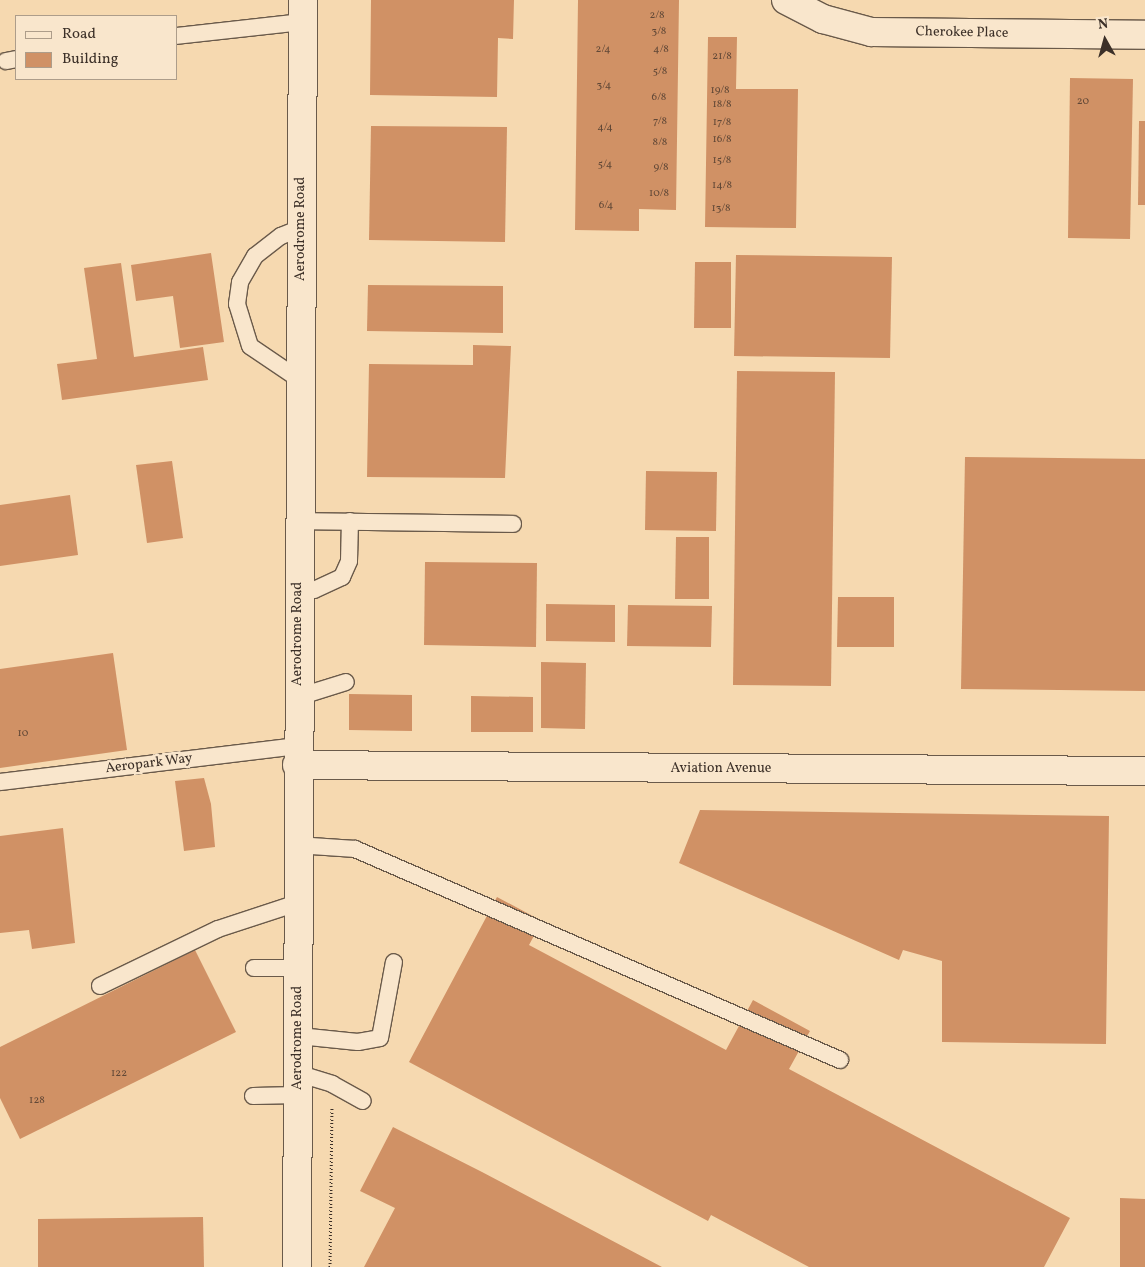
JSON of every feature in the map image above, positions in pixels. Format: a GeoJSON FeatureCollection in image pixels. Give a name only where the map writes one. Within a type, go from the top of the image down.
{"type":"FeatureCollection","features":[{"type":"Feature","properties":{"kind":"street","name":"Cherokee Place"},"geometry":{"type":"LineString","coordinates":[[786,0],[824,19],[871,32],[1145,35]]}},
{"type":"Feature","properties":{"kind":"street","name":"Aerodrome Road"},"geometry":{"type":"LineString","coordinates":[[297,1267],[299,1084],[297,903],[298,593],[303,11]]}},
{"type":"Feature","properties":{"kind":"street","name":"Aviation Avenue"},"geometry":{"type":"LineString","coordinates":[[298,756],[1145,772]]}},
{"type":"Feature","properties":{"kind":"lane"},"geometry":{"type":"LineString","coordinates":[[178,36],[303,11]]}},
{"type":"Feature","properties":{"kind":"lane"},"geometry":{"type":"LineString","coordinates":[[300,380],[250,346],[237,304],[240,282],[255,256],[281,236],[301,228]]}},
{"type":"Feature","properties":{"kind":"lane"},"geometry":{"type":"LineString","coordinates":[[299,521],[513,524]]}},
{"type":"Feature","properties":{"kind":"lane"},"geometry":{"type":"LineString","coordinates":[[298,593],[314,590],[342,577],[348,561],[350,522]]}},
{"type":"Feature","properties":{"kind":"lane"},"geometry":{"type":"LineString","coordinates":[[298,697],[346,682]]}},
{"type":"Feature","properties":{"kind":"lane","name":"Aeropark Way"},"geometry":{"type":"LineString","coordinates":[[0,782],[298,756]]}},
{"type":"Feature","properties":{"kind":"lane"},"geometry":{"type":"LineString","coordinates":[[297,845],[355,849],[840,1060]]}},
{"type":"Feature","properties":{"kind":"lane"},"geometry":{"type":"LineString","coordinates":[[100,986],[218,929],[297,903]]}},
{"type":"Feature","properties":{"kind":"lane"},"geometry":{"type":"LineString","coordinates":[[299,1036],[358,1042],[380,1038],[394,962]]}},
{"type":"Feature","properties":{"kind":"lane"},"geometry":{"type":"LineString","coordinates":[[254,968],[298,968]]}},
{"type":"Feature","properties":{"kind":"lane"},"geometry":{"type":"LineString","coordinates":[[252,1096],[299,1084],[332,1084],[363,1101]]}},
{"type":"Feature","properties":{"kind":"path"},"geometry":{"type":"LineString","coordinates":[[330,1267],[332,1084]]}},
{"type":"Feature","properties":{"kind":"building"},"geometry":{"type":"Polygon","coordinates":[[[371,0],[514,0],[513,39],[498,38],[497,97],[370,95],[371,0]]]}},
{"type":"Feature","properties":{"kind":"building"},"geometry":{"type":"Polygon","coordinates":[[[578,0],[679,0],[676,210],[639,209],[639,231],[575,230],[578,0]]]}},
{"type":"Feature","properties":{"kind":"building"},"geometry":{"type":"Polygon","coordinates":[[[708,37],[737,37],[736,89],[798,89],[796,228],[705,227],[708,37]]]}},
{"type":"Feature","properties":{"kind":"building"},"geometry":{"type":"Polygon","coordinates":[[[1070,78],[1133,79],[1130,239],[1068,238],[1070,78]]]}},
{"type":"Feature","properties":{"kind":"building"},"geometry":{"type":"Polygon","coordinates":[[[1139,121],[1145,121],[1145,205],[1138,205],[1139,121]]]}},
{"type":"Feature","properties":{"kind":"building"},"geometry":{"type":"Polygon","coordinates":[[[371,126],[507,127],[505,242],[369,240],[371,126]]]}},
{"type":"Feature","properties":{"kind":"building"},"geometry":{"type":"Polygon","coordinates":[[[211,253],[224,342],[180,348],[173,296],[136,301],[131,265],[211,253]]]}},
{"type":"Feature","properties":{"kind":"building"},"geometry":{"type":"Polygon","coordinates":[[[736,255],[892,257],[890,358],[734,356],[736,255]]]}},
{"type":"Feature","properties":{"kind":"building"},"geometry":{"type":"Polygon","coordinates":[[[695,262],[731,262],[731,328],[694,328],[695,262]]]}},
{"type":"Feature","properties":{"kind":"building"},"geometry":{"type":"Polygon","coordinates":[[[121,263],[134,357],[203,347],[208,380],[62,400],[57,364],[97,359],[84,268],[121,263]]]}},
{"type":"Feature","properties":{"kind":"building"},"geometry":{"type":"Polygon","coordinates":[[[368,285],[503,286],[503,333],[367,331],[368,285]]]}},
{"type":"Feature","properties":{"kind":"building"},"geometry":{"type":"Polygon","coordinates":[[[473,345],[511,346],[505,478],[367,477],[369,364],[473,365],[473,345]]]}},
{"type":"Feature","properties":{"kind":"building"},"geometry":{"type":"Polygon","coordinates":[[[737,371],[835,372],[831,686],[733,685],[737,371]]]}},
{"type":"Feature","properties":{"kind":"building"},"geometry":{"type":"Polygon","coordinates":[[[965,457],[1145,459],[1145,691],[961,689],[965,457]]]}},
{"type":"Feature","properties":{"kind":"building"},"geometry":{"type":"Polygon","coordinates":[[[172,461],[183,538],[147,543],[136,465],[172,461]]]}},
{"type":"Feature","properties":{"kind":"building"},"geometry":{"type":"Polygon","coordinates":[[[646,471],[717,472],[716,531],[645,530],[646,471]]]}},
{"type":"Feature","properties":{"kind":"building"},"geometry":{"type":"Polygon","coordinates":[[[70,495],[78,555],[0,566],[0,505],[70,495]]]}},
{"type":"Feature","properties":{"kind":"building"},"geometry":{"type":"Polygon","coordinates":[[[676,537],[709,537],[709,599],[675,599],[676,537]]]}},
{"type":"Feature","properties":{"kind":"building"},"geometry":{"type":"Polygon","coordinates":[[[425,562],[537,563],[536,647],[424,645],[425,562]]]}},
{"type":"Feature","properties":{"kind":"building"},"geometry":{"type":"Polygon","coordinates":[[[838,597],[894,597],[894,647],[837,647],[838,597]]]}},
{"type":"Feature","properties":{"kind":"building"},"geometry":{"type":"Polygon","coordinates":[[[546,604],[615,605],[615,642],[546,641],[546,604]]]}},
{"type":"Feature","properties":{"kind":"building"},"geometry":{"type":"Polygon","coordinates":[[[628,605],[712,606],[711,647],[627,646],[628,605]]]}},
{"type":"Feature","properties":{"kind":"building"},"geometry":{"type":"Polygon","coordinates":[[[113,653],[127,750],[0,768],[0,669],[113,653]]]}},
{"type":"Feature","properties":{"kind":"building"},"geometry":{"type":"Polygon","coordinates":[[[541,662],[586,663],[585,729],[541,728],[541,662]]]}},
{"type":"Feature","properties":{"kind":"building"},"geometry":{"type":"Polygon","coordinates":[[[349,694],[412,695],[412,731],[349,730],[349,694]]]}},
{"type":"Feature","properties":{"kind":"building"},"geometry":{"type":"Polygon","coordinates":[[[471,696],[533,697],[533,732],[471,732],[471,696]]]}},
{"type":"Feature","properties":{"kind":"building"},"geometry":{"type":"Polygon","coordinates":[[[204,778],[211,804],[215,847],[184,851],[175,781],[204,778]]]}},
{"type":"Feature","properties":{"kind":"building"},"geometry":{"type":"Polygon","coordinates":[[[700,810],[1109,816],[1106,1044],[942,1042],[942,961],[903,950],[899,960],[679,863],[700,810]]]}},
{"type":"Feature","properties":{"kind":"building"},"geometry":{"type":"Polygon","coordinates":[[[63,828],[75,943],[32,949],[29,930],[0,933],[0,836],[63,828]]]}},
{"type":"Feature","properties":{"kind":"building"},"geometry":{"type":"Polygon","coordinates":[[[497,897],[542,921],[529,945],[726,1050],[753,1000],[810,1031],[789,1069],[1070,1218],[1044,1267],[809,1267],[711,1215],[708,1221],[409,1062],[497,897]]]}},
{"type":"Feature","properties":{"kind":"building"},"geometry":{"type":"Polygon","coordinates":[[[195,950],[236,1032],[20,1139],[0,1098],[0,1047],[195,950]]]}},
{"type":"Feature","properties":{"kind":"building"},"geometry":{"type":"Polygon","coordinates":[[[393,1127],[662,1267],[364,1267],[395,1208],[360,1191],[393,1127]]]}},
{"type":"Feature","properties":{"kind":"building"},"geometry":{"type":"Polygon","coordinates":[[[1120,1198],[1145,1199],[1145,1267],[1120,1267],[1120,1198]]]}},
{"type":"Feature","properties":{"kind":"building"},"geometry":{"type":"Polygon","coordinates":[[[203,1217],[204,1267],[38,1267],[38,1219],[203,1217]]]}}]}
